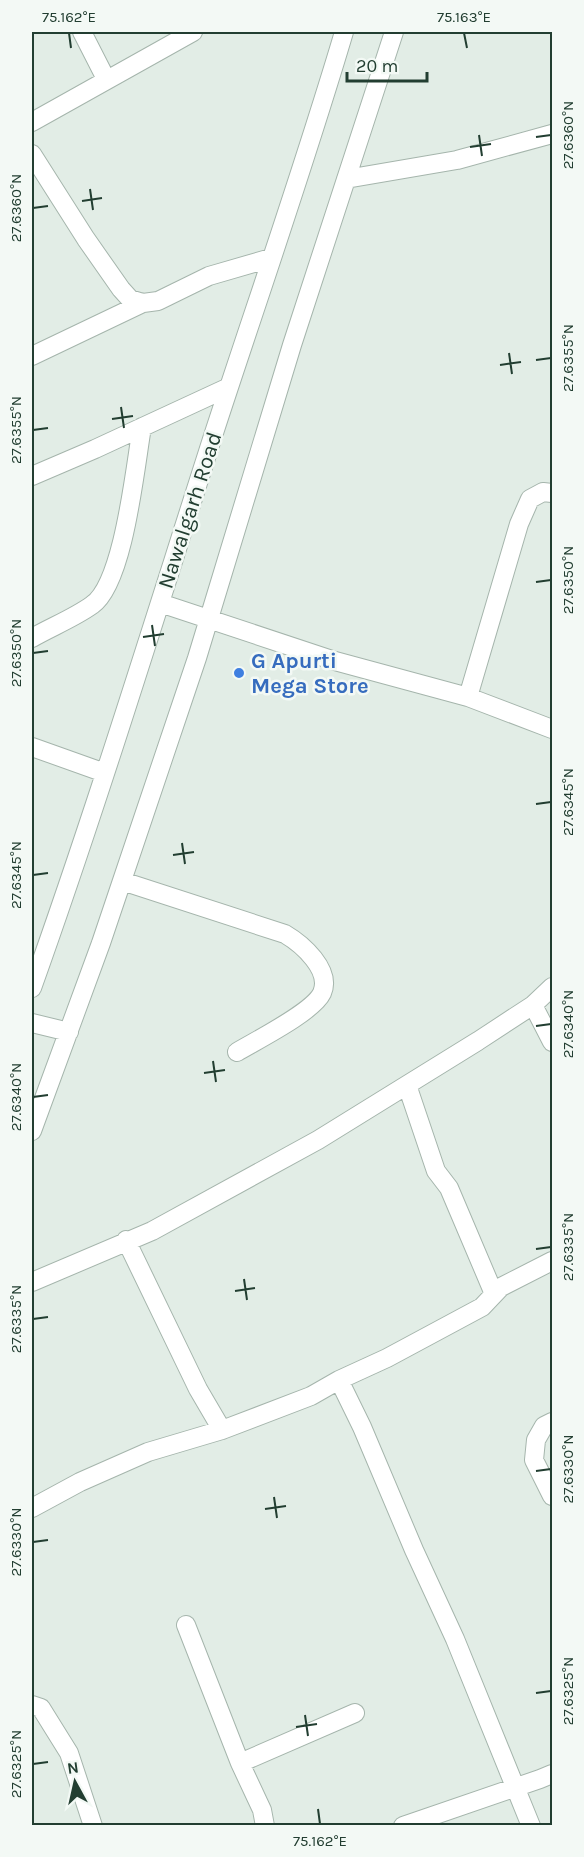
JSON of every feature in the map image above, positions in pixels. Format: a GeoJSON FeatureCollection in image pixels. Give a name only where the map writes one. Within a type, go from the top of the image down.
{"type":"FeatureCollection","features":[{"type":"Feature","properties":{"kind":"street"},"geometry":{"type":"LineString","coordinates":[[82,32],[106,80]]}},
{"type":"Feature","properties":{"kind":"street"},"geometry":{"type":"LineString","coordinates":[[32,122],[193,32]]}},
{"type":"Feature","properties":{"kind":"street","name":"Nawalgarh Road"},"geometry":{"type":"LineString","coordinates":[[32,988],[73,872],[344,32]]}},
{"type":"Feature","properties":{"kind":"street"},"geometry":{"type":"LineString","coordinates":[[32,1131],[122,880],[209,618],[292,345],[393,32]]}},
{"type":"Feature","properties":{"kind":"street"},"geometry":{"type":"LineString","coordinates":[[346,179],[457,160],[552,134]]}},
{"type":"Feature","properties":{"kind":"street"},"geometry":{"type":"LineString","coordinates":[[32,153],[86,239],[121,289],[130,299],[142,303]]}},
{"type":"Feature","properties":{"kind":"street"},"geometry":{"type":"LineString","coordinates":[[32,356],[142,303],[158,301],[209,276],[271,258]]}},
{"type":"Feature","properties":{"kind":"street"},"geometry":{"type":"LineString","coordinates":[[32,476],[229,387]]}},
{"type":"Feature","properties":{"kind":"street"},"geometry":{"type":"LineString","coordinates":[[32,638],[94,604],[111,579],[122,548],[142,428]]}},
{"type":"Feature","properties":{"kind":"street"},"geometry":{"type":"LineString","coordinates":[[468,697],[523,516],[530,499],[543,492],[552,493]]}},
{"type":"Feature","properties":{"kind":"street"},"geometry":{"type":"LineString","coordinates":[[160,603],[334,661],[468,697],[552,729]]}},
{"type":"Feature","properties":{"kind":"street"},"geometry":{"type":"LineString","coordinates":[[32,747],[105,773]]}},
{"type":"Feature","properties":{"kind":"street"},"geometry":{"type":"LineString","coordinates":[[122,880],[285,934],[302,945],[316,963],[324,979],[322,993],[315,1002],[307,1010],[237,1052]]}},
{"type":"Feature","properties":{"kind":"street"},"geometry":{"type":"LineString","coordinates":[[32,1282],[126,1240],[152,1231],[318,1140],[533,1005],[552,987]]}},
{"type":"Feature","properties":{"kind":"street"},"geometry":{"type":"LineString","coordinates":[[533,1005],[552,1042]]}},
{"type":"Feature","properties":{"kind":"street"},"geometry":{"type":"LineString","coordinates":[[32,1023],[69,1032]]}},
{"type":"Feature","properties":{"kind":"street"},"geometry":{"type":"LineString","coordinates":[[407,1085],[436,1171],[448,1188],[494,1294]]}},
{"type":"Feature","properties":{"kind":"street"},"geometry":{"type":"LineString","coordinates":[[126,1240],[198,1389],[222,1430]]}},
{"type":"Feature","properties":{"kind":"street"},"geometry":{"type":"LineString","coordinates":[[32,1508],[118,1464],[148,1452],[222,1430],[311,1395],[473,1312],[501,1287],[552,1261]]}},
{"type":"Feature","properties":{"kind":"street"},"geometry":{"type":"LineString","coordinates":[[339,1380],[455,1639],[531,1826]]}},
{"type":"Feature","properties":{"kind":"street"},"geometry":{"type":"LineString","coordinates":[[552,1422],[544,1426],[536,1440],[534,1460],[552,1496]]}},
{"type":"Feature","properties":{"kind":"street"},"geometry":{"type":"LineString","coordinates":[[186,1625],[240,1762],[262,1810],[266,1826]]}},
{"type":"Feature","properties":{"kind":"street"},"geometry":{"type":"LineString","coordinates":[[32,1705],[41,1708],[69,1753],[93,1826]]}},
{"type":"Feature","properties":{"kind":"street"},"geometry":{"type":"LineString","coordinates":[[240,1762],[355,1713]]}},
{"type":"Feature","properties":{"kind":"street"},"geometry":{"type":"LineString","coordinates":[[403,1826],[552,1774]]}},
{"type":"Feature","properties":{"kind":"place","name":"G Apurti Mega Store"},"geometry":{"type":"Point","coordinates":[239,673]}}]}
